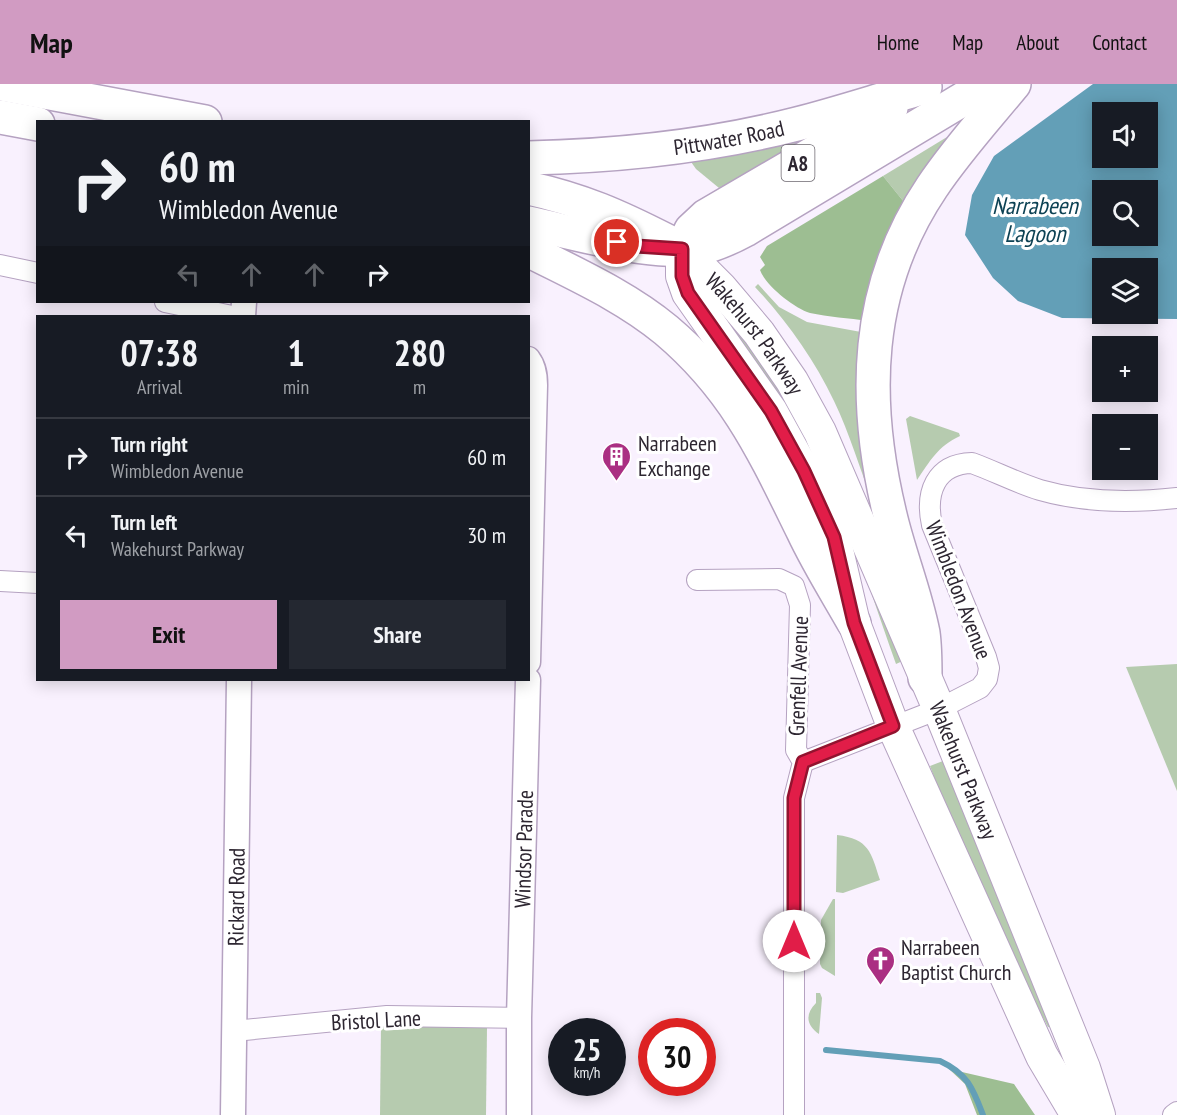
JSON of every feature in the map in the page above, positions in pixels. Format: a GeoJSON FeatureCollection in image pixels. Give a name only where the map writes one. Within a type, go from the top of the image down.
{"type":"FeatureCollection","features":[{"type":"Feature","properties":{"kind":"highway"},"geometry":{"type":"LineString","coordinates":[[2,84],[194,120]]}},
{"type":"Feature","properties":{"kind":"highway","name":"A8"},"geometry":{"type":"LineString","coordinates":[[530,223],[636,246],[682,249],[710,246],[745,230],[988,84]]}},
{"type":"Feature","properties":{"kind":"highway"},"geometry":{"type":"LineString","coordinates":[[925,678],[923,635],[879,467],[872,383],[876,330],[881,301],[906,231],[953,158],[1014,84]]}},
{"type":"Feature","properties":{"kind":"highway","name":"Pittwater Road"},"geometry":{"type":"LineString","coordinates":[[682,249],[691,230],[712,212],[928,86]]}},
{"type":"Feature","properties":{"kind":"highway","name":"Pittwater Road"},"geometry":{"type":"LineString","coordinates":[[530,158],[597,155],[732,137],[796,124],[928,86]]}},
{"type":"Feature","properties":{"kind":"highway"},"geometry":{"type":"LineString","coordinates":[[0,117],[36,124]]}},
{"type":"Feature","properties":{"kind":"highway"},"geometry":{"type":"LineString","coordinates":[[530,188],[565,196],[605,210],[682,249]]}},
{"type":"Feature","properties":{"kind":"highway"},"geometry":{"type":"LineString","coordinates":[[530,251],[599,286],[665,329],[701,363],[731,398],[754,434],[771,463],[804,534],[854,623]]}},
{"type":"Feature","properties":{"kind":"main road","name":"Wakehurst Parkway"},"geometry":{"type":"LineString","coordinates":[[682,249],[682,276],[688,293],[771,411],[804,471],[834,537],[854,623],[893,726],[1042,1056],[1077,1115]]}},
{"type":"Feature","properties":{"kind":"main road","name":"Wakehurst Parkway"},"geometry":{"type":"LineString","coordinates":[[682,249],[722,288],[759,333],[792,381],[820,432],[939,709],[1070,1032],[1099,1115]]}},
{"type":"Feature","properties":{"kind":"main road"},"geometry":{"type":"LineString","coordinates":[[1042,1056],[1070,1032]]}},
{"type":"Feature","properties":{"kind":"street"},"geometry":{"type":"LineString","coordinates":[[0,265],[36,273]]}},
{"type":"Feature","properties":{"kind":"street"},"geometry":{"type":"LineString","coordinates":[[170,303],[227,315]]}},
{"type":"Feature","properties":{"kind":"street"},"geometry":{"type":"LineString","coordinates":[[530,362],[535,373],[530,583]]}},
{"type":"Feature","properties":{"kind":"street","name":"Wimbledon Avenue"},"geometry":{"type":"LineString","coordinates":[[803,762],[939,709],[980,688],[987,679],[989,668],[932,525],[929,500],[934,485],[950,467],[972,463],[1039,489],[1076,498],[1128,501],[1177,498]]}},
{"type":"Feature","properties":{"kind":"street","name":"Grenfell Avenue"},"geometry":{"type":"LineString","coordinates":[[697,580],[778,579],[794,586],[800,605],[796,750],[803,762],[794,798],[794,1115]]}},
{"type":"Feature","properties":{"kind":"street"},"geometry":{"type":"LineString","coordinates":[[0,581],[36,583]]}},
{"type":"Feature","properties":{"kind":"street","name":"Rickard Road"},"geometry":{"type":"LineString","coordinates":[[232,1115],[239,681]]}},
{"type":"Feature","properties":{"kind":"street","name":"Windsor Parade"},"geometry":{"type":"LineString","coordinates":[[519,1115],[519,1018],[528,681]]}},
{"type":"Feature","properties":{"kind":"street","name":"Bristol Lane"},"geometry":{"type":"LineString","coordinates":[[234,1031],[387,1016],[519,1018]]}},
{"type":"Feature","properties":{"kind":"street"},"geometry":{"type":"LineString","coordinates":[[1173,1115],[1177,1112]]}},
{"type":"Feature","properties":{"kind":"green space"},"geometry":{"type":"Polygon","coordinates":[[[843,125],[719,188],[696,169],[689,159],[843,125]]]}},
{"type":"Feature","properties":{"kind":"green space"},"geometry":{"type":"Polygon","coordinates":[[[947,137],[908,207],[883,176],[947,137]]]}},
{"type":"Feature","properties":{"kind":"green space"},"geometry":{"type":"Polygon","coordinates":[[[883,176],[908,207],[868,321],[810,313],[781,296],[768,283],[760,270],[765,265],[760,257],[767,246],[883,176]]]}},
{"type":"Feature","properties":{"kind":"green space"},"geometry":{"type":"Polygon","coordinates":[[[758,284],[779,307],[807,322],[861,332],[874,505],[845,426],[826,385],[799,341],[755,287],[758,284]]]}},
{"type":"Feature","properties":{"kind":"green space"},"geometry":{"type":"Polygon","coordinates":[[[719,301],[791,395],[907,659],[896,664],[864,571],[815,456],[775,389],[713,305],[719,301]]]}},
{"type":"Feature","properties":{"kind":"green space"},"geometry":{"type":"Polygon","coordinates":[[[910,416],[959,433],[960,436],[940,449],[917,480],[906,419],[910,416]]]}},
{"type":"Feature","properties":{"kind":"green space"},"geometry":{"type":"Polygon","coordinates":[[[1177,664],[1177,791],[1126,667],[1177,664]]]}},
{"type":"Feature","properties":{"kind":"green space"},"geometry":{"type":"Polygon","coordinates":[[[948,759],[1054,1028],[1048,1027],[1032,997],[947,812],[930,766],[948,759]]]}},
{"type":"Feature","properties":{"kind":"green space"},"geometry":{"type":"Polygon","coordinates":[[[837,835],[856,840],[867,848],[880,880],[843,893],[836,892],[837,835]]]}},
{"type":"Feature","properties":{"kind":"green space"},"geometry":{"type":"Polygon","coordinates":[[[835,899],[835,976],[822,968],[820,964],[821,920],[835,899]]]}},
{"type":"Feature","properties":{"kind":"green space"},"geometry":{"type":"Polygon","coordinates":[[[816,993],[820,993],[822,998],[819,1034],[808,1019],[816,1003],[816,993]]]}},
{"type":"Feature","properties":{"kind":"green space"},"geometry":{"type":"Polygon","coordinates":[[[381,1024],[487,1028],[486,1115],[380,1115],[381,1024]]]}},
{"type":"Feature","properties":{"kind":"green space"},"geometry":{"type":"Polygon","coordinates":[[[949,1069],[1014,1084],[1035,1115],[977,1115],[965,1084],[949,1069]]]}},
{"type":"Feature","properties":{"kind":"water","name":"Narrabeen Lagoon"},"geometry":{"type":"Polygon","coordinates":[[[1093,84],[1177,84],[1177,319],[1158,319],[1158,258],[1092,258],[1092,318],[1062,318],[1018,301],[993,278],[965,235],[972,195],[994,156],[1093,84]]]}},
{"type":"Feature","properties":{"kind":"waterway"},"geometry":{"type":"LineString","coordinates":[[826,1050],[940,1061],[957,1071],[968,1083],[983,1115]]}},
{"type":"Feature","properties":{"kind":"place","name":"Narrabeen Exchange"},"geometry":{"type":"Point","coordinates":[617,482]}},
{"type":"Feature","properties":{"kind":"place","name":"Narrabeen Baptist Church"},"geometry":{"type":"Point","coordinates":[880,986]}},
{"type":"Feature","properties":{"kind":"route"},"geometry":{"type":"LineString","coordinates":[[617,242],[636,246],[682,249],[682,276],[688,293],[771,411],[804,471],[834,537],[854,623],[893,726],[803,762],[794,798],[794,941]]}}]}
